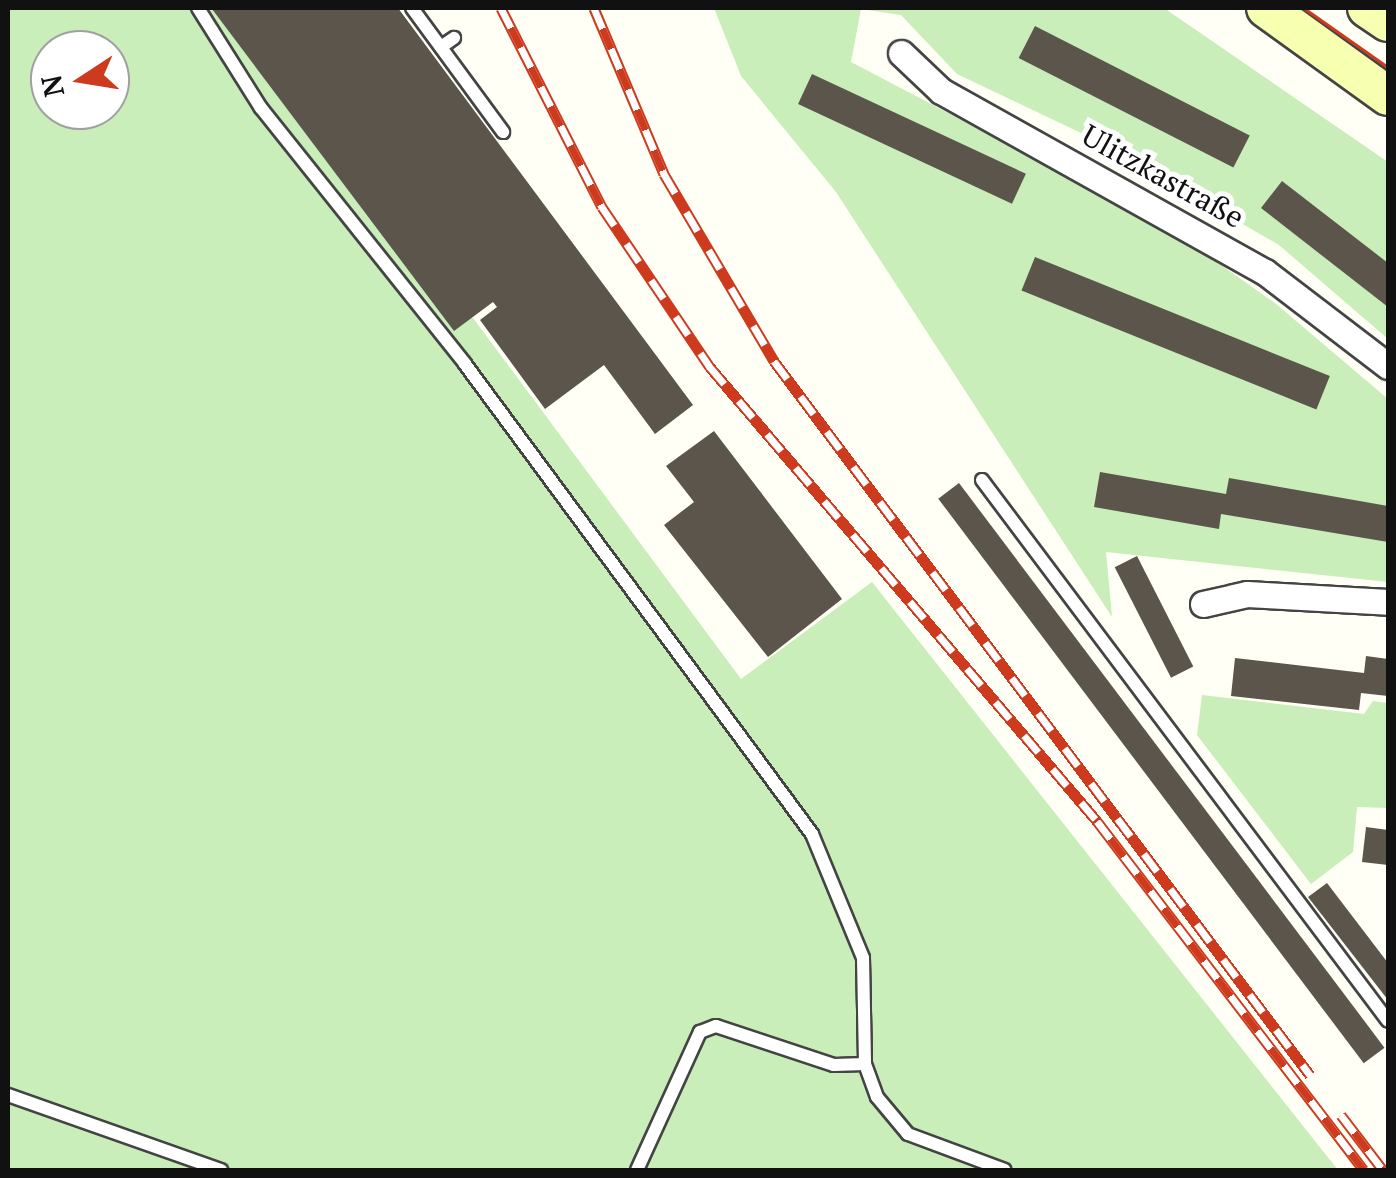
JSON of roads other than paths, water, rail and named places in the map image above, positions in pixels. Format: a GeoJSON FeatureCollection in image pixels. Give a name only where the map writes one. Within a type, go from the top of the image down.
{"type":"FeatureCollection","features":[{"type":"Feature","properties":{"kind":"main road"},"geometry":{"type":"LineString","coordinates":[[1266,8],[1388,96]]}},
{"type":"Feature","properties":{"kind":"main road"},"geometry":{"type":"LineString","coordinates":[[1367,8],[1388,22]]}},
{"type":"Feature","properties":{"kind":"street","name":"Ulitzkastraße"},"geometry":{"type":"LineString","coordinates":[[900,53],[941,91],[1266,272],[1388,366]]}},
{"type":"Feature","properties":{"kind":"street"},"geometry":{"type":"LineString","coordinates":[[1202,604],[1248,594],[1388,602]]}},
{"type":"Feature","properties":{"kind":"lane"},"geometry":{"type":"LineString","coordinates":[[198,8],[261,108],[465,364],[616,577],[720,703],[812,834],[863,958],[865,1064],[876,1097],[908,1134],[1006,1170]]}},
{"type":"Feature","properties":{"kind":"lane"},"geometry":{"type":"LineString","coordinates":[[412,8],[503,132]]}},
{"type":"Feature","properties":{"kind":"lane"},"geometry":{"type":"LineString","coordinates":[[441,47],[454,38]]}},
{"type":"Feature","properties":{"kind":"lane"},"geometry":{"type":"LineString","coordinates":[[982,480],[1388,1021]]}},
{"type":"Feature","properties":{"kind":"lane"},"geometry":{"type":"LineString","coordinates":[[636,1170],[700,1032],[716,1026],[834,1065],[865,1064]]}},
{"type":"Feature","properties":{"kind":"lane"},"geometry":{"type":"LineString","coordinates":[[8,1094],[221,1170]]}},
{"type":"Feature","properties":{"kind":"tram line"},"geometry":{"type":"LineString","coordinates":[[1304,8],[1388,67]]}},
{"type":"Feature","properties":{"kind":"railway"},"geometry":{"type":"LineString","coordinates":[[501,8],[602,207],[710,367],[1097,821],[1364,1170]]}},
{"type":"Feature","properties":{"kind":"railway"},"geometry":{"type":"LineString","coordinates":[[594,8],[664,174],[774,361],[1310,1075]]}},
{"type":"Feature","properties":{"kind":"railway"},"geometry":{"type":"LineString","coordinates":[[1341,1115],[1383,1170]]}}]}
